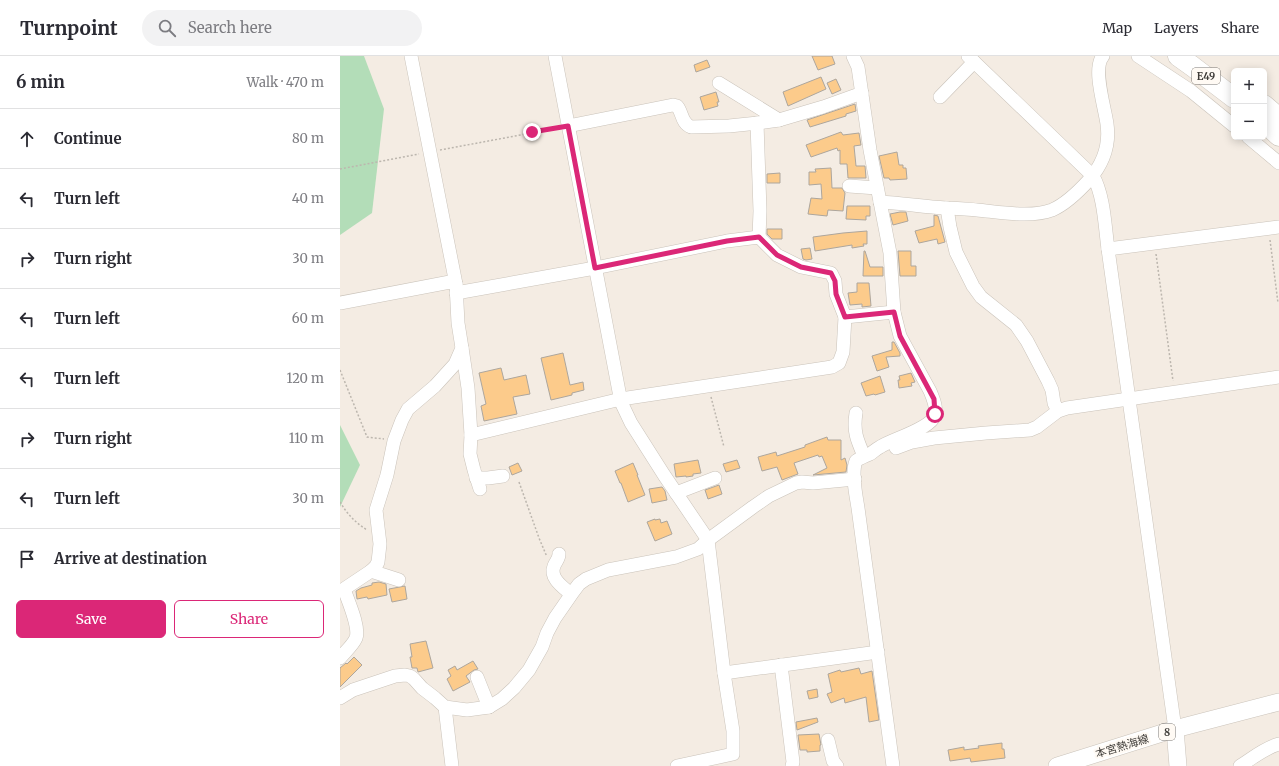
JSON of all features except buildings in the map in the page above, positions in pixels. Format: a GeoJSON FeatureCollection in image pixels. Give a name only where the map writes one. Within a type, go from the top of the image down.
{"type":"FeatureCollection","features":[{"type":"Feature","properties":{"kind":"highway","name":"E49"},"geometry":{"type":"LineString","coordinates":[[1178,56],[1231,96]]}},
{"type":"Feature","properties":{"kind":"highway","name":"E49"},"geometry":{"type":"LineString","coordinates":[[1201,56],[1231,80]]}},
{"type":"Feature","properties":{"kind":"highway"},"geometry":{"type":"LineString","coordinates":[[1267,108],[1279,118]]}},
{"type":"Feature","properties":{"kind":"highway"},"geometry":{"type":"LineString","coordinates":[[1267,125],[1279,136]]}},
{"type":"Feature","properties":{"kind":"main road","name":"本宮熱海線"},"geometry":{"type":"LineString","coordinates":[[1057,766],[1175,729],[1279,702]]}},
{"type":"Feature","properties":{"kind":"main road"},"geometry":{"type":"LineString","coordinates":[[1175,729],[1178,766]]}},
{"type":"Feature","properties":{"kind":"street"},"geometry":{"type":"LineString","coordinates":[[411,56],[456,288],[468,388],[471,435],[470,454],[478,483],[488,478],[503,476]]}},
{"type":"Feature","properties":{"kind":"street"},"geometry":{"type":"LineString","coordinates":[[555,56],[621,399],[631,423],[708,540],[724,673],[733,731],[733,760],[677,766]]}},
{"type":"Feature","properties":{"kind":"street"},"geometry":{"type":"LineString","coordinates":[[853,56],[858,67],[870,150],[890,253],[894,312],[900,336],[934,399],[935,414],[931,421],[917,430],[880,446],[867,455],[856,460],[854,464],[854,479],[893,766]]}},
{"type":"Feature","properties":{"kind":"street"},"geometry":{"type":"LineString","coordinates":[[880,202],[1031,214],[1046,212],[1068,200],[1093,176],[1099,167],[1106,150],[1108,141],[1107,124],[1099,68],[1099,62],[1103,56]]}},
{"type":"Feature","properties":{"kind":"street"},"geometry":{"type":"LineString","coordinates":[[1138,56],[1191,91],[1231,124]]}},
{"type":"Feature","properties":{"kind":"street"},"geometry":{"type":"LineString","coordinates":[[940,97],[971,59],[1093,176],[1097,182],[1108,249],[1175,729]]}},
{"type":"Feature","properties":{"kind":"street"},"geometry":{"type":"LineString","coordinates":[[719,83],[778,120]]}},
{"type":"Feature","properties":{"kind":"street"},"geometry":{"type":"LineString","coordinates":[[568,126],[673,105],[680,109],[684,123],[691,127],[757,123],[778,120],[823,107],[862,93]]}},
{"type":"Feature","properties":{"kind":"street"},"geometry":{"type":"LineString","coordinates":[[471,435],[621,399],[832,367],[839,363],[844,352],[845,317],[836,294],[835,281],[831,273],[801,267],[777,255],[759,237],[760,211],[757,123]]}},
{"type":"Feature","properties":{"kind":"street"},"geometry":{"type":"LineString","coordinates":[[1252,140],[1279,163]]}},
{"type":"Feature","properties":{"kind":"street"},"geometry":{"type":"LineString","coordinates":[[849,186],[877,188]]}},
{"type":"Feature","properties":{"kind":"street"},"geometry":{"type":"LineString","coordinates":[[947,208],[956,252],[973,286],[981,297],[1016,325],[1020,330],[1048,381],[1052,390],[1054,403],[1058,411]]}},
{"type":"Feature","properties":{"kind":"street"},"geometry":{"type":"LineString","coordinates":[[1108,249],[1274,228]]}},
{"type":"Feature","properties":{"kind":"street"},"geometry":{"type":"LineString","coordinates":[[456,288],[595,268],[727,241],[759,237]]}},
{"type":"Feature","properties":{"kind":"street"},"geometry":{"type":"LineString","coordinates":[[340,303],[450,282],[456,288]]}},
{"type":"Feature","properties":{"kind":"street"},"geometry":{"type":"LineString","coordinates":[[845,317],[894,312]]}},
{"type":"Feature","properties":{"kind":"street"},"geometry":{"type":"LineString","coordinates":[[340,658],[353,643],[356,637],[356,630],[344,590],[376,566],[378,562],[380,553],[376,510],[387,475],[394,441],[402,420],[408,409],[435,386],[455,364],[462,348]]}},
{"type":"Feature","properties":{"kind":"street"},"geometry":{"type":"LineString","coordinates":[[867,455],[888,451],[912,442],[934,438],[1030,430],[1037,427],[1058,411],[1067,408],[1279,377]]}},
{"type":"Feature","properties":{"kind":"street"},"geometry":{"type":"LineString","coordinates":[[856,413],[854,424],[856,438],[867,455]]}},
{"type":"Feature","properties":{"kind":"street"},"geometry":{"type":"LineString","coordinates":[[676,493],[715,478]]}},
{"type":"Feature","properties":{"kind":"street"},"geometry":{"type":"LineString","coordinates":[[340,698],[353,690],[395,676],[405,675],[410,676],[422,688],[446,707],[467,710],[489,707],[502,700],[529,670],[542,647],[555,618],[571,594],[579,584],[586,579],[608,570],[688,553],[698,549],[708,540],[769,496],[796,483],[854,479]]}},
{"type":"Feature","properties":{"kind":"street"},"geometry":{"type":"LineString","coordinates":[[559,554],[554,567],[553,575],[560,585],[571,594]]}},
{"type":"Feature","properties":{"kind":"street"},"geometry":{"type":"LineString","coordinates":[[371,570],[399,580]]}},
{"type":"Feature","properties":{"kind":"street"},"geometry":{"type":"LineString","coordinates":[[724,673],[878,652]]}},
{"type":"Feature","properties":{"kind":"street"},"geometry":{"type":"LineString","coordinates":[[780,665],[792,766]]}},
{"type":"Feature","properties":{"kind":"street"},"geometry":{"type":"LineString","coordinates":[[477,677],[489,707]]}},
{"type":"Feature","properties":{"kind":"street"},"geometry":{"type":"LineString","coordinates":[[446,707],[452,766]]}},
{"type":"Feature","properties":{"kind":"street"},"geometry":{"type":"LineString","coordinates":[[828,740],[833,761],[837,766]]}},
{"type":"Feature","properties":{"kind":"street"},"geometry":{"type":"LineString","coordinates":[[1240,766],[1271,746],[1279,744]]}},
{"type":"Feature","properties":{"kind":"path"},"geometry":{"type":"LineString","coordinates":[[340,169],[568,126]]}},
{"type":"Feature","properties":{"kind":"path"},"geometry":{"type":"LineString","coordinates":[[1274,228],[1278,304]]}},
{"type":"Feature","properties":{"kind":"path"},"geometry":{"type":"LineString","coordinates":[[1154,243],[1173,381]]}},
{"type":"Feature","properties":{"kind":"path"},"geometry":{"type":"LineString","coordinates":[[340,370],[367,437],[394,441]]}},
{"type":"Feature","properties":{"kind":"path"},"geometry":{"type":"LineString","coordinates":[[708,385],[724,447]]}},
{"type":"Feature","properties":{"kind":"path"},"geometry":{"type":"LineString","coordinates":[[519,482],[553,572]]}},
{"type":"Feature","properties":{"kind":"path"},"geometry":{"type":"LineString","coordinates":[[340,502],[346,512],[358,524],[379,538]]}},
{"type":"Feature","properties":{"kind":"green space"},"geometry":{"type":"Polygon","coordinates":[[[340,56],[364,56],[384,109],[372,213],[340,235],[340,56]]]}},
{"type":"Feature","properties":{"kind":"green space"},"geometry":{"type":"Polygon","coordinates":[[[340,425],[360,465],[340,507],[340,425]]]}},
{"type":"Feature","properties":{"kind":"route"},"geometry":{"type":"LineString","coordinates":[[532,132],[568,126],[595,268],[727,241],[759,237],[777,255],[801,267],[831,273],[835,281],[836,294],[845,317],[894,312],[900,336],[934,399],[935,414]]}}]}
